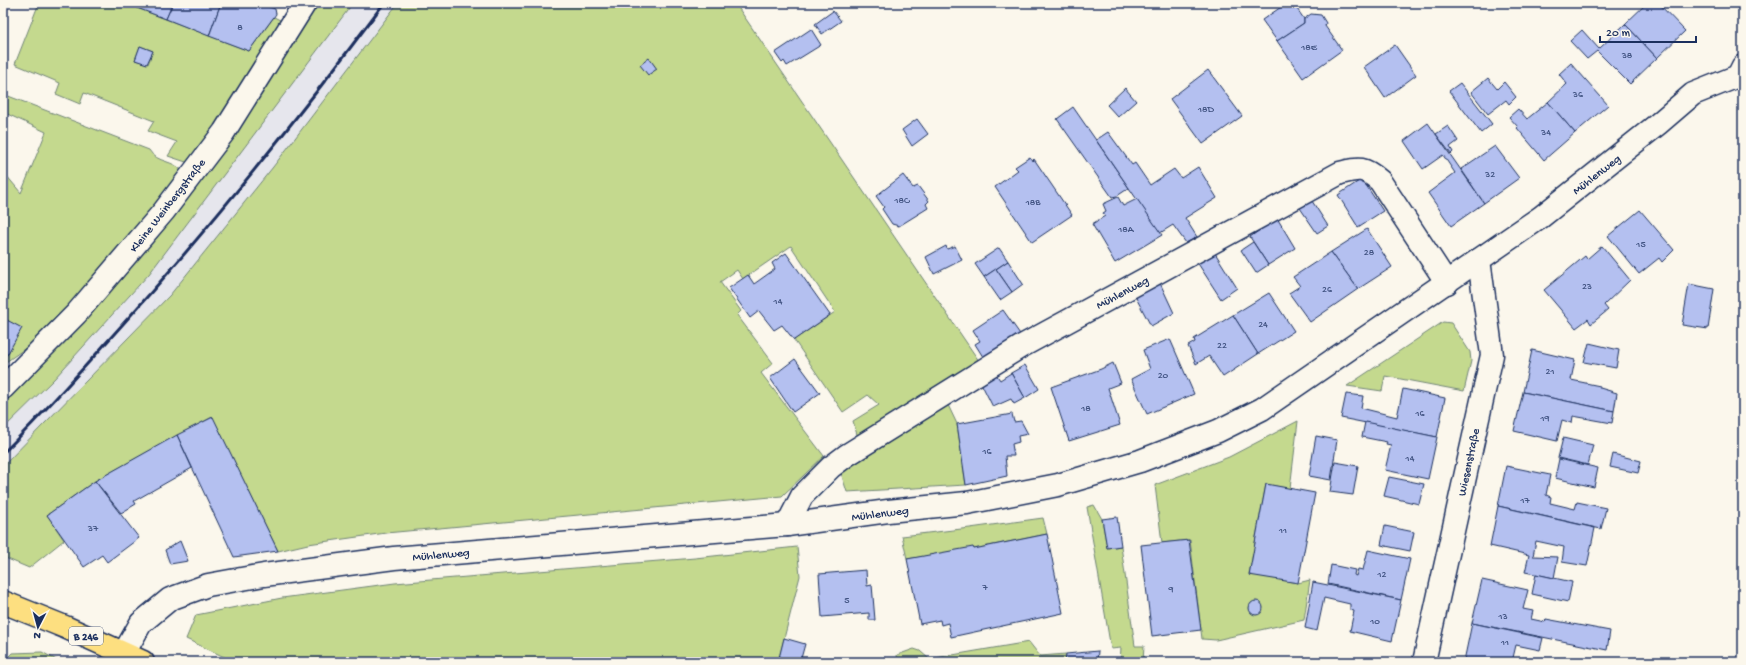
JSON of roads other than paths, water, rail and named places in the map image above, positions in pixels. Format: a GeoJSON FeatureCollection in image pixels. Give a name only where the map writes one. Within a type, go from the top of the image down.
{"type":"FeatureCollection","features":[{"type":"Feature","properties":{"kind":"main road","name":"B 246"},"geometry":{"type":"LineString","coordinates":[[3,602],[65,627],[134,658]]}},
{"type":"Feature","properties":{"kind":"street","name":"Kleine Weinbergstraße"},"geometry":{"type":"LineString","coordinates":[[3,388],[81,308],[164,211],[224,132],[305,3]]}},
{"type":"Feature","properties":{"kind":"street","name":"Mühlenweg"},"geometry":{"type":"LineString","coordinates":[[134,658],[142,623],[170,599],[208,585],[264,575],[394,558],[787,525],[888,511],[967,503],[1058,485],[1140,461],[1218,431],[1262,409],[1541,217],[1658,124],[1693,94],[1741,74]]}},
{"type":"Feature","properties":{"kind":"street","name":"Mühlenweg"},"geometry":{"type":"LineString","coordinates":[[787,525],[802,496],[831,466],[847,455],[1022,346],[1340,173],[1356,169],[1370,172],[1380,181],[1447,283]]}},
{"type":"Feature","properties":{"kind":"street","name":"Wiesenstraße"},"geometry":{"type":"LineString","coordinates":[[1424,662],[1492,355],[1479,260]]}},
{"type":"Feature","properties":{"kind":"railway"},"geometry":{"type":"LineString","coordinates":[[3,453],[32,424],[185,254],[287,130],[384,3]]}}]}
